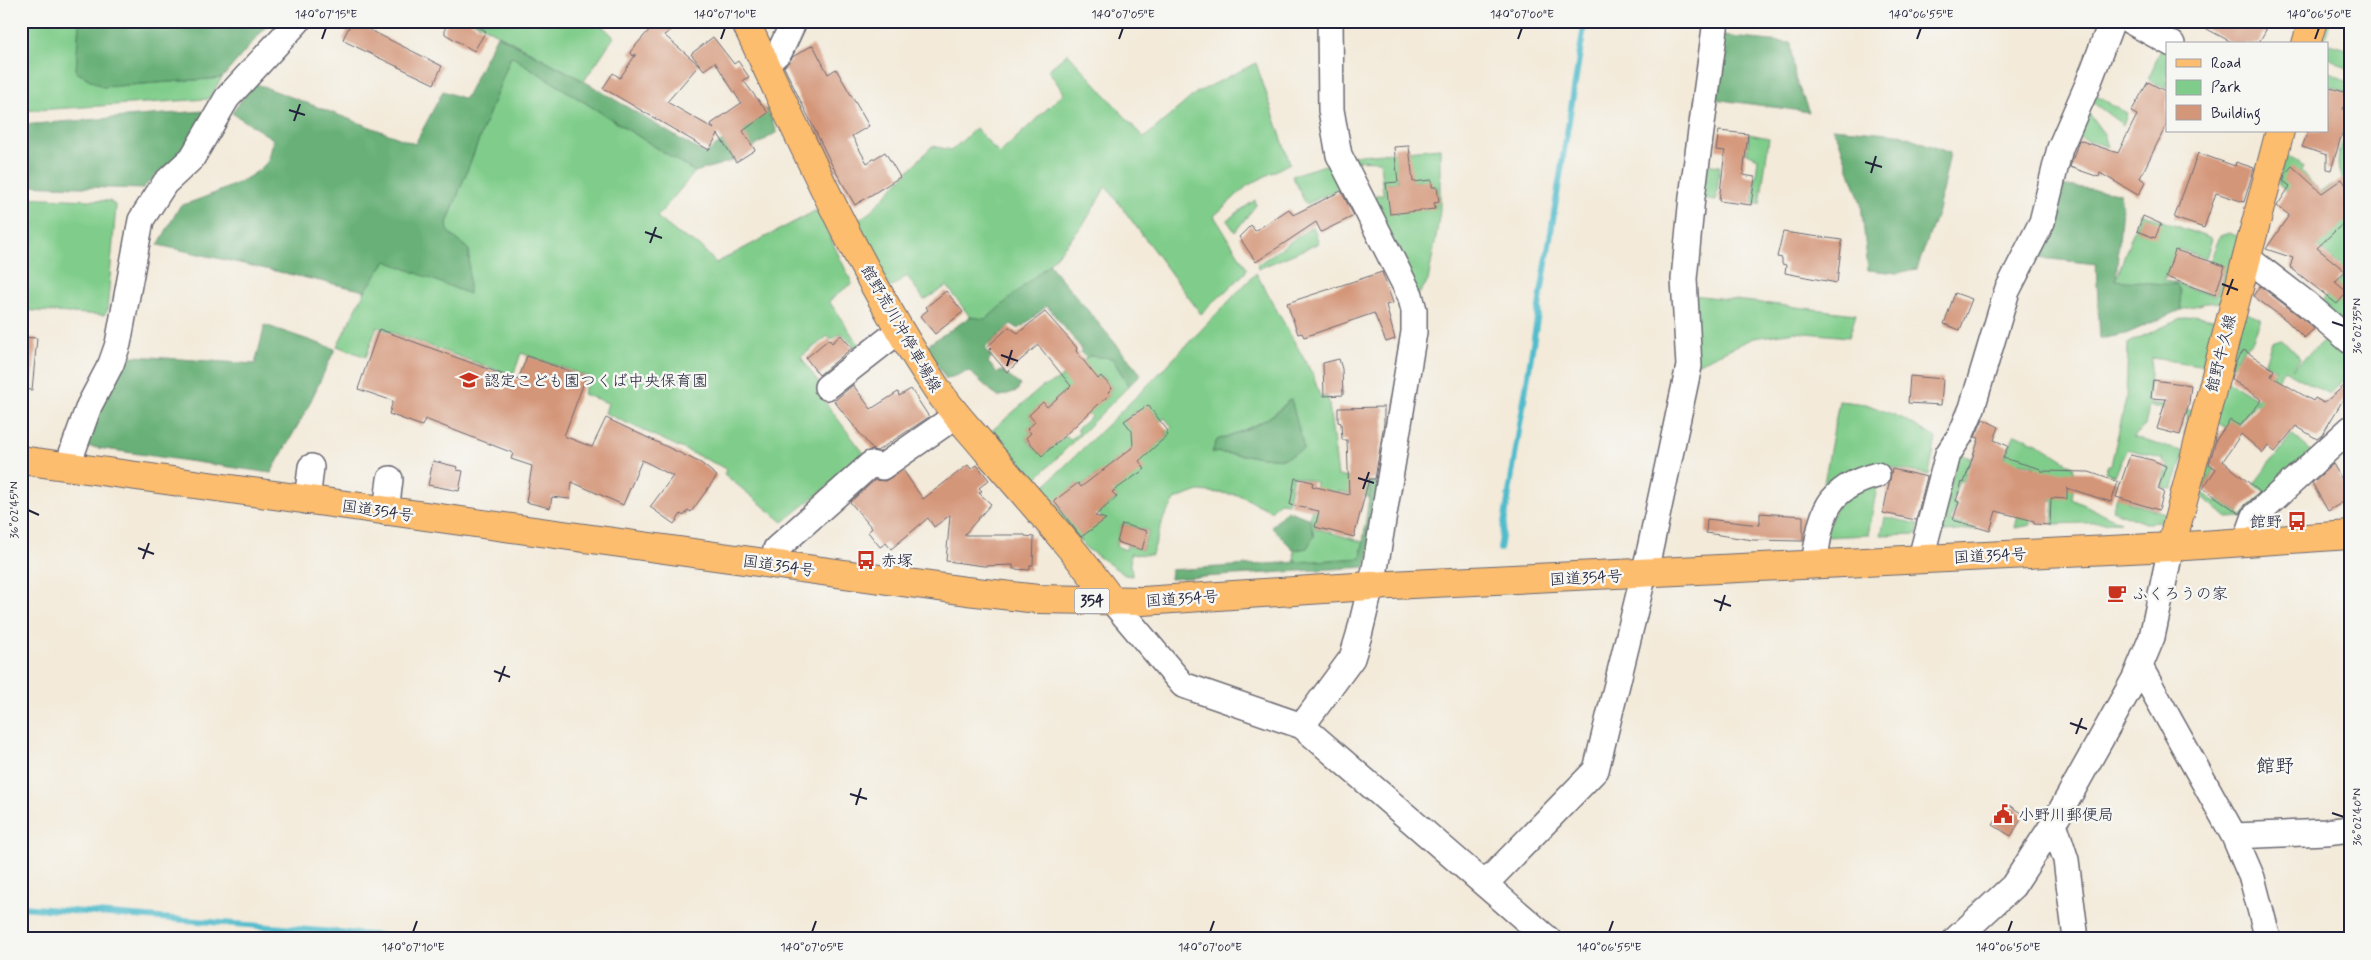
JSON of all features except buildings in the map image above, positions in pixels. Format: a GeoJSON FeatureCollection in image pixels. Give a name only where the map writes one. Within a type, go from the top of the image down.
{"type":"FeatureCollection","features":[{"type":"Feature","properties":{"kind":"main road","name":"館野荒川沖停車場線"},"geometry":{"type":"LineString","coordinates":[[746,21],[848,234],[900,330],[938,391],[1068,545],[1112,601]]}},
{"type":"Feature","properties":{"kind":"main road","name":"館野牛久線"},"geometry":{"type":"LineString","coordinates":[[2171,547],[2280,132]]}},
{"type":"Feature","properties":{"kind":"main road","name":"国道354号"},"geometry":{"type":"LineString","coordinates":[[21,460],[386,512],[1019,597],[1112,601],[1143,601],[1370,586],[2171,547],[2350,535]]}},
{"type":"Feature","properties":{"kind":"street"},"geometry":{"type":"LineString","coordinates":[[67,467],[89,406],[111,364],[118,344],[142,220],[164,183],[192,158],[227,98],[298,21]]}},
{"type":"Feature","properties":{"kind":"street"},"geometry":{"type":"LineString","coordinates":[[766,64],[780,51],[794,21]]}},
{"type":"Feature","properties":{"kind":"street"},"geometry":{"type":"LineString","coordinates":[[1302,726],[1352,658],[1375,569],[1414,332],[1414,310],[1410,295],[1338,155],[1331,110],[1330,21]]}},
{"type":"Feature","properties":{"kind":"street"},"geometry":{"type":"LineString","coordinates":[[1486,883],[1596,770],[1644,574],[1689,366],[1684,279],[1692,196],[1716,21]]}},
{"type":"Feature","properties":{"kind":"street"},"geometry":{"type":"LineString","coordinates":[[1921,558],[1948,454],[1962,434],[1972,408],[2007,291],[2042,222],[2060,148],[2088,84],[2112,21]]}},
{"type":"Feature","properties":{"kind":"street"},"geometry":{"type":"LineString","coordinates":[[2130,21],[2168,42]]}},
{"type":"Feature","properties":{"kind":"street"},"geometry":{"type":"LineString","coordinates":[[2246,257],[2307,304],[2350,341]]}},
{"type":"Feature","properties":{"kind":"street"},"geometry":{"type":"LineString","coordinates":[[827,387],[900,330]]}},
{"type":"Feature","properties":{"kind":"street"},"geometry":{"type":"LineString","coordinates":[[774,565],[776,549],[871,464],[882,467],[957,415]]}},
{"type":"Feature","properties":{"kind":"street"},"geometry":{"type":"LineString","coordinates":[[2246,541],[2255,516],[2350,429]]}},
{"type":"Feature","properties":{"kind":"street"},"geometry":{"type":"LineString","coordinates":[[307,501],[311,467]]}},
{"type":"Feature","properties":{"kind":"street"},"geometry":{"type":"LineString","coordinates":[[1814,564],[1825,513],[1837,493],[1857,480],[1877,475]]}},
{"type":"Feature","properties":{"kind":"street"},"geometry":{"type":"LineString","coordinates":[[386,512],[390,479]]}},
{"type":"Feature","properties":{"kind":"street"},"geometry":{"type":"LineString","coordinates":[[1956,939],[2013,886],[2054,823],[2140,667],[2152,637],[2171,547]]}},
{"type":"Feature","properties":{"kind":"street"},"geometry":{"type":"LineString","coordinates":[[1112,601],[1183,685],[1302,726],[1486,883],[1548,939]]}},
{"type":"Feature","properties":{"kind":"street"},"geometry":{"type":"LineString","coordinates":[[2140,667],[2234,836],[2252,878],[2268,939]]}},
{"type":"Feature","properties":{"kind":"street"},"geometry":{"type":"LineString","coordinates":[[2054,823],[2066,860],[2076,939]]}},
{"type":"Feature","properties":{"kind":"street"},"geometry":{"type":"LineString","coordinates":[[2234,836],[2326,832],[2350,829]]}},
{"type":"Feature","properties":{"kind":"green space"},"geometry":{"type":"Polygon","coordinates":[[[21,21],[79,21],[76,72],[103,87],[222,78],[208,99],[21,111],[21,21]]]}},
{"type":"Feature","properties":{"kind":"green space"},"geometry":{"type":"Polygon","coordinates":[[[79,21],[271,21],[222,78],[103,87],[76,72],[79,21]]]}},
{"type":"Feature","properties":{"kind":"green space"},"geometry":{"type":"Polygon","coordinates":[[[473,21],[597,21],[614,37],[584,81],[473,21]]]}},
{"type":"Feature","properties":{"kind":"green space"},"geometry":{"type":"Polygon","coordinates":[[[2327,21],[2331,21],[2324,42],[2320,42],[2327,21]]]}},
{"type":"Feature","properties":{"kind":"green space"},"geometry":{"type":"Polygon","coordinates":[[[497,35],[584,81],[705,154],[767,108],[777,132],[732,161],[695,172],[511,56],[447,223],[448,232],[469,250],[469,294],[386,261],[365,291],[158,245],[180,206],[243,180],[264,166],[269,158],[273,139],[232,113],[254,83],[415,144],[443,91],[465,99],[497,35]]]}},
{"type":"Feature","properties":{"kind":"green space"},"geometry":{"type":"Polygon","coordinates":[[[1722,36],[1791,43],[1795,78],[1809,112],[1714,99],[1722,36]]]}},
{"type":"Feature","properties":{"kind":"green space"},"geometry":{"type":"Polygon","coordinates":[[[2328,43],[2350,50],[2350,71],[2328,57],[2328,43]]]}},
{"type":"Feature","properties":{"kind":"green space"},"geometry":{"type":"Polygon","coordinates":[[[2163,45],[2166,45],[2166,86],[2165,88],[2148,79],[2163,45]]]}},
{"type":"Feature","properties":{"kind":"green space"},"geometry":{"type":"Polygon","coordinates":[[[1068,53],[1144,138],[1196,93],[1256,63],[1290,163],[1247,186],[1214,216],[1247,268],[1245,273],[1201,314],[1106,186],[1084,224],[1049,264],[986,320],[970,317],[947,286],[924,300],[907,276],[890,288],[855,222],[869,213],[932,146],[952,150],[976,128],[999,154],[1064,93],[1048,70],[1068,53]]]}},
{"type":"Feature","properties":{"kind":"green space"},"geometry":{"type":"Polygon","coordinates":[[[511,56],[695,172],[657,217],[677,233],[700,246],[716,263],[817,210],[852,283],[829,301],[861,348],[858,351],[842,333],[831,340],[828,336],[801,357],[823,389],[818,393],[866,456],[783,522],[724,474],[727,469],[605,413],[608,403],[583,394],[589,377],[521,353],[513,376],[377,327],[366,357],[337,346],[365,291],[386,260],[468,293],[469,250],[448,232],[447,223],[511,56]]]}},
{"type":"Feature","properties":{"kind":"green space"},"geometry":{"type":"Polygon","coordinates":[[[2328,70],[2350,84],[2350,93],[2328,85],[2328,70]]]}},
{"type":"Feature","properties":{"kind":"green space"},"geometry":{"type":"Polygon","coordinates":[[[2093,94],[2127,113],[2123,125],[2092,102],[2093,94]]]}},
{"type":"Feature","properties":{"kind":"green space"},"geometry":{"type":"Polygon","coordinates":[[[204,111],[207,115],[179,159],[160,171],[142,189],[21,185],[21,125],[204,111]]]}},
{"type":"Feature","properties":{"kind":"green space"},"geometry":{"type":"Polygon","coordinates":[[[2087,111],[2104,134],[2108,147],[2075,136],[2087,111]]]}},
{"type":"Feature","properties":{"kind":"green space"},"geometry":{"type":"Polygon","coordinates":[[[1832,128],[1900,134],[1950,153],[1938,211],[1917,269],[1897,273],[1868,270],[1861,203],[1838,138],[1832,128]]]}},
{"type":"Feature","properties":{"kind":"green space"},"geometry":{"type":"Polygon","coordinates":[[[2347,130],[2350,132],[2350,180],[2346,183],[2341,177],[2338,164],[2340,150],[2347,130]]]}},
{"type":"Feature","properties":{"kind":"green space"},"geometry":{"type":"Polygon","coordinates":[[[1749,134],[1769,138],[1760,204],[1753,204],[1758,158],[1747,153],[1749,134]]]}},
{"type":"Feature","properties":{"kind":"green space"},"geometry":{"type":"Polygon","coordinates":[[[1440,148],[1440,211],[1436,237],[1428,281],[1416,298],[1368,195],[1383,195],[1380,161],[1348,160],[1349,156],[1440,148]],[[1397,175],[1398,182],[1386,183],[1435,208],[1434,203],[1438,202],[1437,187],[1432,187],[1431,180],[1413,182],[1397,175]]]}},
{"type":"Feature","properties":{"kind":"green space"},"geometry":{"type":"Polygon","coordinates":[[[2288,156],[2298,161],[2303,168],[2301,171],[2320,192],[2333,185],[2336,189],[2343,222],[2350,218],[2350,229],[2347,231],[2350,233],[2350,334],[2321,302],[2347,271],[2318,247],[2313,252],[2320,225],[2278,184],[2285,157],[2288,156]]]}},
{"type":"Feature","properties":{"kind":"green space"},"geometry":{"type":"Polygon","coordinates":[[[1332,163],[1344,186],[1306,205],[1292,175],[1332,163]]]}},
{"type":"Feature","properties":{"kind":"green space"},"geometry":{"type":"Polygon","coordinates":[[[1705,164],[1720,166],[1716,201],[1700,199],[1705,164]]]}},
{"type":"Feature","properties":{"kind":"green space"},"geometry":{"type":"Polygon","coordinates":[[[2060,185],[2120,193],[2122,206],[2116,280],[2176,285],[2180,291],[2181,310],[2126,334],[2100,339],[2096,264],[2032,257],[2060,185]]]}},
{"type":"Feature","properties":{"kind":"green space"},"geometry":{"type":"Polygon","coordinates":[[[23,197],[110,201],[116,206],[107,312],[104,315],[21,310],[23,197]]]}},
{"type":"Feature","properties":{"kind":"green space"},"geometry":{"type":"Polygon","coordinates":[[[1255,200],[1256,205],[1235,232],[1227,220],[1255,200]]]}},
{"type":"Feature","properties":{"kind":"green space"},"geometry":{"type":"Polygon","coordinates":[[[2140,213],[2212,239],[2206,258],[2178,249],[2164,280],[2215,296],[2225,271],[2212,267],[2209,263],[2220,236],[2229,233],[2240,237],[2222,302],[2206,303],[2181,310],[2180,291],[2116,280],[2140,213]]]}},
{"type":"Feature","properties":{"kind":"green space"},"geometry":{"type":"Polygon","coordinates":[[[1313,226],[1319,243],[1258,269],[1257,265],[1313,226]]]}},
{"type":"Feature","properties":{"kind":"green space"},"geometry":{"type":"Polygon","coordinates":[[[1049,264],[1141,374],[1129,386],[1112,358],[1089,356],[1086,358],[1081,353],[1081,348],[1047,306],[1019,329],[1011,324],[985,348],[992,358],[988,362],[997,373],[1002,371],[1020,385],[1017,391],[998,397],[969,371],[946,379],[926,346],[970,317],[986,319],[1049,264]]]}},
{"type":"Feature","properties":{"kind":"green space"},"geometry":{"type":"Polygon","coordinates":[[[1256,273],[1313,375],[1320,396],[1328,397],[1338,476],[1371,482],[1369,497],[1337,491],[1335,499],[1321,495],[1315,528],[1363,542],[1361,558],[1295,563],[1294,550],[1307,548],[1314,536],[1310,519],[1316,482],[1293,476],[1288,503],[1280,502],[1271,511],[1239,495],[1199,491],[1176,499],[1164,517],[1152,555],[1130,554],[1132,576],[1125,575],[1086,548],[1038,492],[1147,386],[1256,273]],[[1290,399],[1265,420],[1217,440],[1212,452],[1283,459],[1290,399]],[[1148,405],[1139,412],[1136,411],[1124,421],[1151,450],[1168,435],[1166,432],[1172,427],[1165,418],[1160,421],[1148,405]],[[1130,450],[1111,464],[1125,483],[1130,450]],[[1097,474],[1081,487],[1077,483],[1066,493],[1092,526],[1102,518],[1098,513],[1117,498],[1113,493],[1115,491],[1097,474]],[[1122,524],[1116,546],[1126,550],[1127,545],[1142,550],[1149,531],[1122,524]]]}},
{"type":"Feature","properties":{"kind":"green space"},"geometry":{"type":"Polygon","coordinates":[[[1693,295],[1856,314],[1849,337],[1795,332],[1754,338],[1694,365],[1693,295]]]}},
{"type":"Feature","properties":{"kind":"green space"},"geometry":{"type":"Polygon","coordinates":[[[2244,312],[2261,319],[2252,341],[2244,348],[2228,373],[2244,312]]]}},
{"type":"Feature","properties":{"kind":"green space"},"geometry":{"type":"Polygon","coordinates":[[[2194,315],[2218,320],[2206,366],[2152,358],[2147,402],[2194,411],[2186,436],[2184,435],[2188,414],[2149,406],[2145,426],[2132,437],[2185,452],[2172,489],[2162,487],[2168,465],[2162,462],[2163,459],[2128,449],[2115,475],[2105,472],[2108,465],[2111,465],[2126,399],[2128,343],[2178,320],[2194,315]]]}},
{"type":"Feature","properties":{"kind":"green space"},"geometry":{"type":"Polygon","coordinates":[[[265,325],[335,349],[307,409],[271,473],[84,446],[104,398],[125,358],[135,356],[255,364],[265,325]]]}},
{"type":"Feature","properties":{"kind":"green space"},"geometry":{"type":"Polygon","coordinates":[[[2330,336],[2350,352],[2350,374],[2329,394],[2284,370],[2259,406],[2256,403],[2232,432],[2215,421],[2225,379],[2257,399],[2276,370],[2265,362],[2272,342],[2281,339],[2301,358],[2292,369],[2330,336]]]}},
{"type":"Feature","properties":{"kind":"green space"},"geometry":{"type":"Polygon","coordinates":[[[1089,356],[1112,358],[1129,386],[1035,480],[1027,478],[988,434],[1042,387],[1056,381],[1089,356]],[[1101,376],[1079,396],[1101,402],[1110,394],[1108,392],[1112,388],[1101,376]],[[1067,390],[1047,407],[1043,403],[1029,415],[1035,422],[1027,429],[1031,433],[1026,438],[1036,450],[1042,445],[1048,451],[1066,436],[1070,440],[1079,432],[1077,429],[1091,417],[1067,390]]]}},
{"type":"Feature","properties":{"kind":"green space"},"geometry":{"type":"Polygon","coordinates":[[[1291,399],[1304,449],[1283,459],[1212,452],[1217,440],[1248,429],[1266,420],[1291,399]]]}},
{"type":"Feature","properties":{"kind":"green space"},"geometry":{"type":"Polygon","coordinates":[[[1839,401],[1866,404],[1902,418],[1936,438],[1929,475],[1878,465],[1820,505],[1839,401]]]}},
{"type":"Feature","properties":{"kind":"green space"},"geometry":{"type":"Polygon","coordinates":[[[2015,434],[2037,443],[2073,466],[2075,476],[2072,499],[2120,522],[2052,524],[2054,501],[2033,498],[2031,525],[2015,528],[2035,466],[2020,462],[2017,468],[2001,464],[2015,434]]]}},
{"type":"Feature","properties":{"kind":"green space"},"geometry":{"type":"Polygon","coordinates":[[[2292,434],[2311,451],[2244,517],[2227,518],[2196,491],[2202,463],[2214,469],[2201,492],[2217,502],[2219,499],[2242,516],[2265,492],[2254,484],[2292,434]]]}},
{"type":"Feature","properties":{"kind":"green space"},"geometry":{"type":"Polygon","coordinates":[[[1959,454],[1971,458],[1963,481],[1959,481],[1952,501],[1957,504],[1950,521],[1977,529],[1936,533],[1959,454]]]}},
{"type":"Feature","properties":{"kind":"green space"},"geometry":{"type":"Polygon","coordinates":[[[1371,482],[1382,483],[1366,567],[1170,579],[1171,570],[1361,558],[1371,482]]]}},
{"type":"Feature","properties":{"kind":"green space"},"geometry":{"type":"Polygon","coordinates":[[[1878,482],[1868,535],[1825,537],[1838,500],[1878,482]]]}},
{"type":"Feature","properties":{"kind":"green space"},"geometry":{"type":"Polygon","coordinates":[[[2118,494],[2129,498],[2128,502],[2165,513],[2163,522],[2145,523],[2112,510],[2118,494]]]}},
{"type":"Feature","properties":{"kind":"green space"},"geometry":{"type":"Polygon","coordinates":[[[1287,510],[1310,519],[1314,536],[1307,548],[1294,550],[1271,527],[1287,510]]]}},
{"type":"Feature","properties":{"kind":"green space"},"geometry":{"type":"Polygon","coordinates":[[[1885,517],[1919,524],[1917,534],[1881,535],[1885,517]]]}},
{"type":"Feature","properties":{"kind":"waterway"},"geometry":{"type":"LineString","coordinates":[[1500,549],[1585,21]]}},
{"type":"Feature","properties":{"kind":"waterway"},"geometry":{"type":"LineString","coordinates":[[21,907],[423,939]]}},
{"type":"Feature","properties":{"kind":"place","name":"認定こども園つくば中央保育園"},"geometry":{"type":"Point","coordinates":[469,380]}},
{"type":"Feature","properties":{"kind":"place","name":"館野"},"geometry":{"type":"Point","coordinates":[2297,521]}},
{"type":"Feature","properties":{"kind":"place","name":"赤塚"},"geometry":{"type":"Point","coordinates":[866,560]}},
{"type":"Feature","properties":{"kind":"place","name":"ふくろうの家"},"geometry":{"type":"Point","coordinates":[2117,593]}},
{"type":"Feature","properties":{"kind":"place","name":"小野川郵便局"},"geometry":{"type":"Point","coordinates":[2003,814]}},
{"type":"Feature","properties":{"kind":"district","name":"館野"},"geometry":{"type":"Point","coordinates":[2275,765]}}]}
